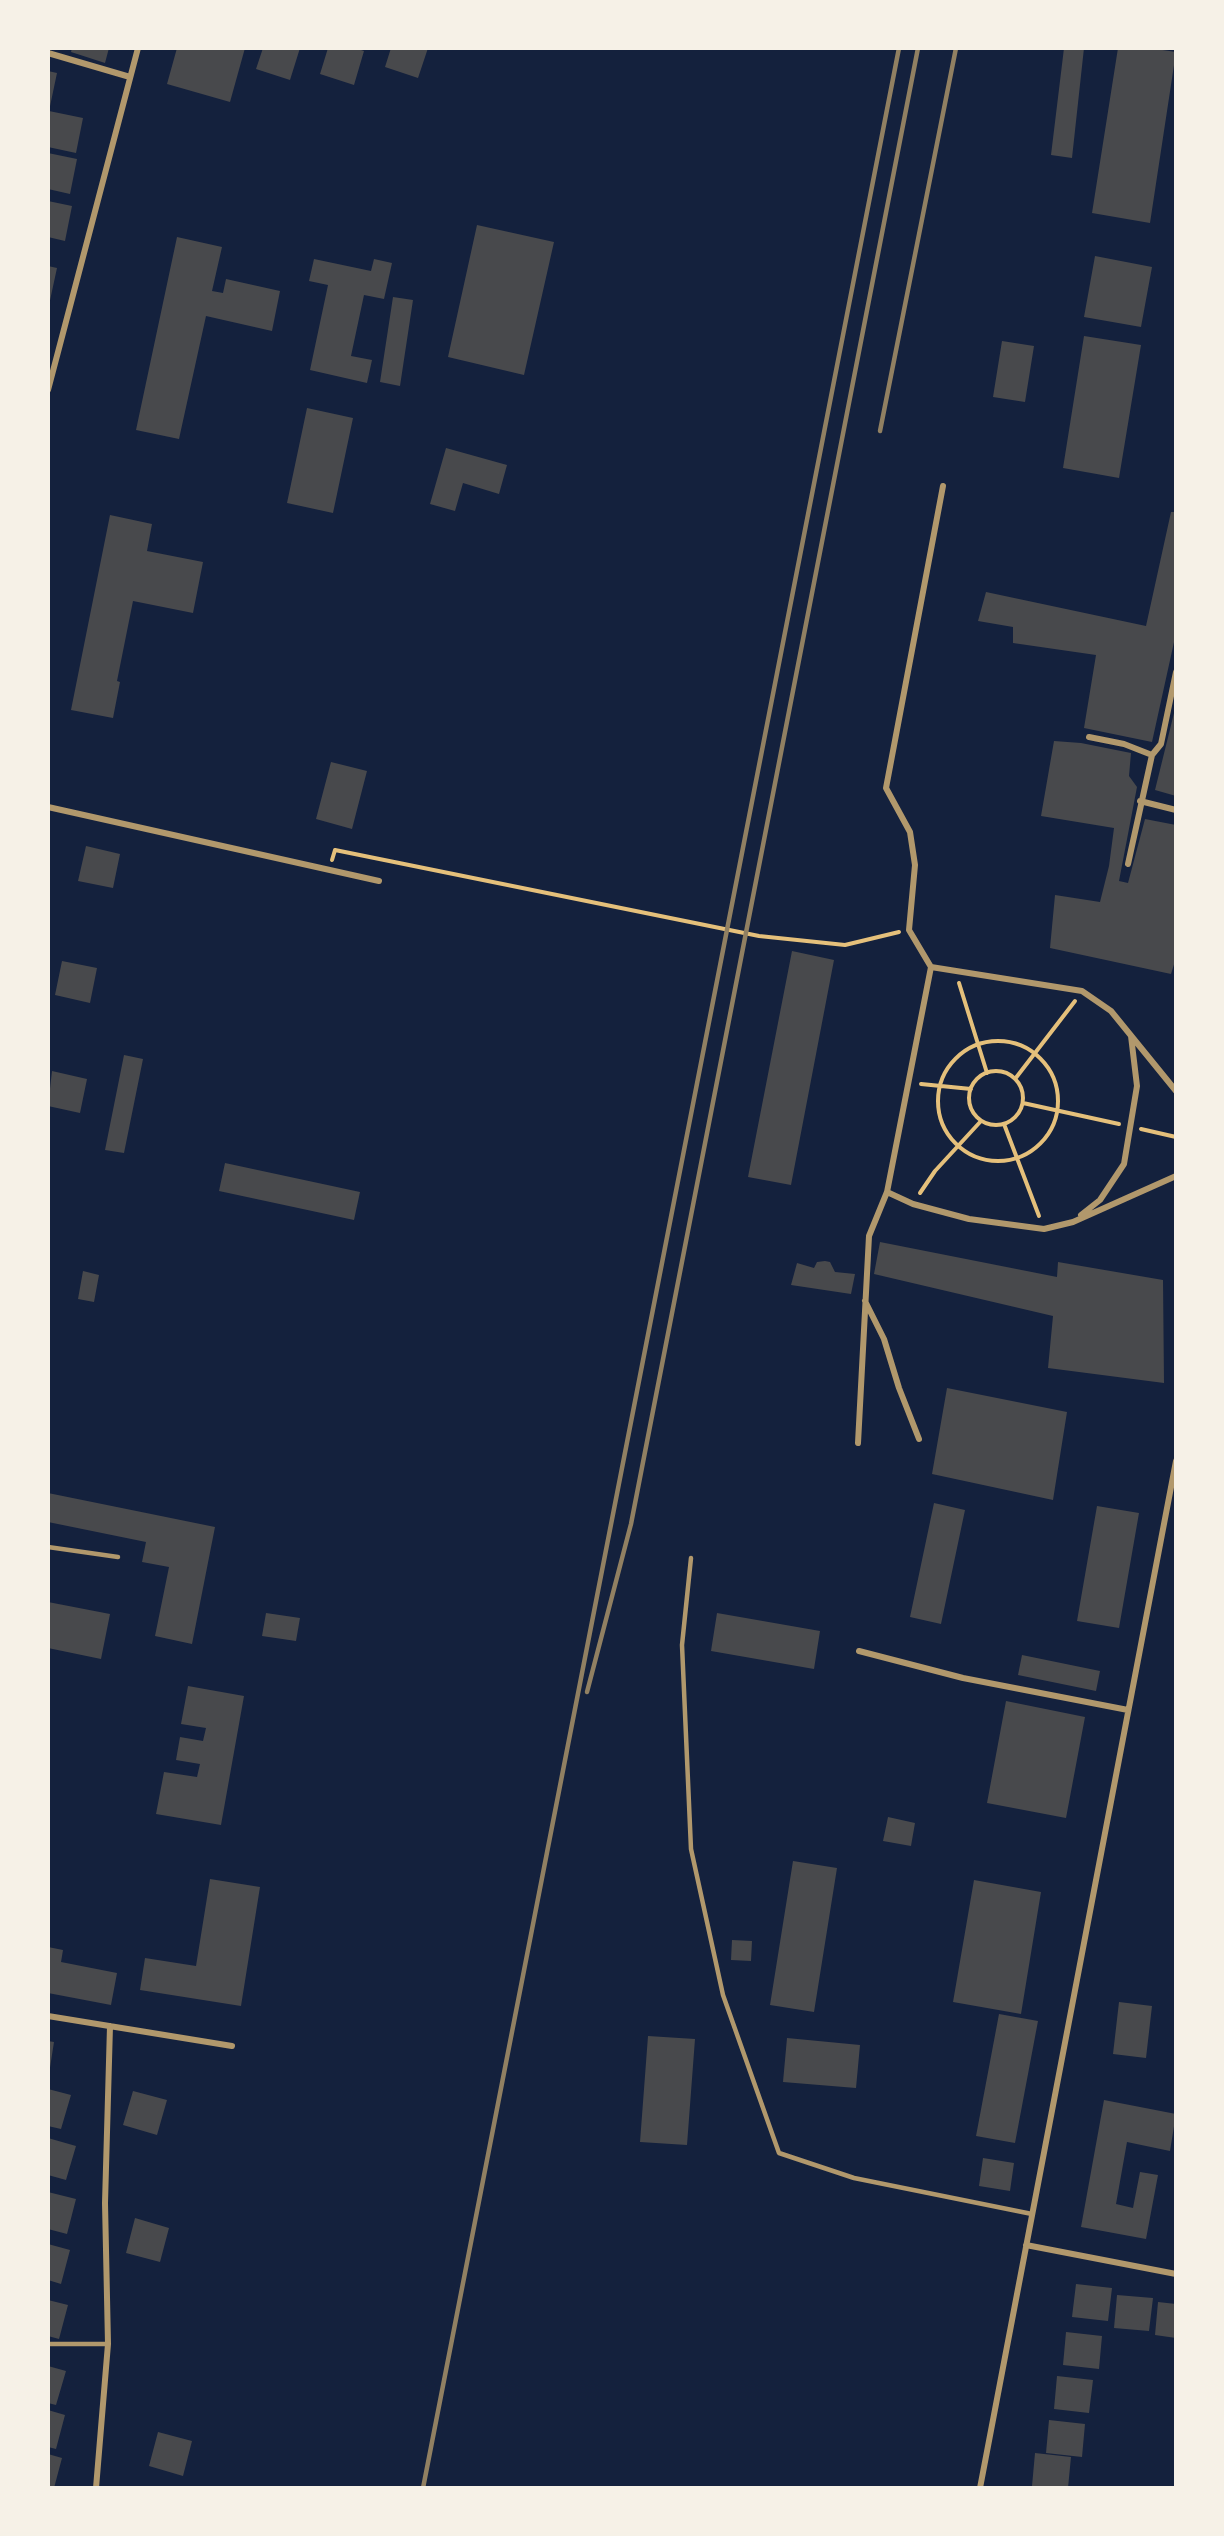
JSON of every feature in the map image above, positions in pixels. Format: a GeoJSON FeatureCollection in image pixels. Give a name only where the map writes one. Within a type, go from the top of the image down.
{"type":"FeatureCollection","features":[{"type":"Feature","properties":{"kind":"street"},"geometry":{"type":"LineString","coordinates":[[48,390],[138,48]]}},
{"type":"Feature","properties":{"kind":"street"},"geometry":{"type":"LineString","coordinates":[[48,53],[130,77]]}},
{"type":"Feature","properties":{"kind":"street"},"geometry":{"type":"LineString","coordinates":[[858,1443],[869,1236],[886,1192],[931,967],[909,930],[915,865],[910,832],[886,788],[943,486]]}},
{"type":"Feature","properties":{"kind":"street"},"geometry":{"type":"LineString","coordinates":[[1128,864],[1140,801],[1152,755],[1161,744],[1176,672]]}},
{"type":"Feature","properties":{"kind":"street"},"geometry":{"type":"LineString","coordinates":[[1089,737],[1124,744],[1152,755]]}},
{"type":"Feature","properties":{"kind":"street"},"geometry":{"type":"LineString","coordinates":[[1140,801],[1176,810]]}},
{"type":"Feature","properties":{"kind":"street"},"geometry":{"type":"LineString","coordinates":[[48,807],[379,881]]}},
{"type":"Feature","properties":{"kind":"street"},"geometry":{"type":"LineString","coordinates":[[931,967],[1082,991],[1111,1011],[1176,1091]]}},
{"type":"Feature","properties":{"kind":"street"},"geometry":{"type":"LineString","coordinates":[[1073,1221],[1100,1200],[1124,1164],[1137,1086],[1131,1035]]}},
{"type":"Feature","properties":{"kind":"street"},"geometry":{"type":"LineString","coordinates":[[886,1192],[969,1220],[1044,1229],[1073,1221],[1176,1176]]}},
{"type":"Feature","properties":{"kind":"street"},"geometry":{"type":"LineString","coordinates":[[865,1301],[884,1339],[899,1388],[919,1439]]}},
{"type":"Feature","properties":{"kind":"street"},"geometry":{"type":"LineString","coordinates":[[980,2488],[1176,1461]]}},
{"type":"Feature","properties":{"kind":"street"},"geometry":{"type":"LineString","coordinates":[[859,1651],[963,1678],[1128,1710]]}},
{"type":"Feature","properties":{"kind":"street"},"geometry":{"type":"LineString","coordinates":[[48,2016],[232,2046]]}},
{"type":"Feature","properties":{"kind":"street"},"geometry":{"type":"LineString","coordinates":[[96,2488],[108,2344],[105,2203],[110,2026]]}},
{"type":"Feature","properties":{"kind":"street"},"geometry":{"type":"LineString","coordinates":[[1026,2245],[1176,2274]]}},
{"type":"Feature","properties":{"kind":"lane"},"geometry":{"type":"LineString","coordinates":[[48,1546],[118,1557]]}},
{"type":"Feature","properties":{"kind":"lane"},"geometry":{"type":"LineString","coordinates":[[691,1558],[682,1645],[691,1849],[723,1995],[779,2152],[854,2178],[1032,2214]]}},
{"type":"Feature","properties":{"kind":"lane"},"geometry":{"type":"LineString","coordinates":[[48,2344],[108,2344]]}},
{"type":"Feature","properties":{"kind":"path"},"geometry":{"type":"LineString","coordinates":[[335,850],[759,936],[845,945],[909,930]]}},
{"type":"Feature","properties":{"kind":"path"},"geometry":{"type":"LineString","coordinates":[[955,971],[987,1074]]}},
{"type":"Feature","properties":{"kind":"path"},"geometry":{"type":"LineString","coordinates":[[1015,1079],[1082,991]]}},
{"type":"Feature","properties":{"kind":"path"},"geometry":{"type":"LineString","coordinates":[[1002,1041],[1018,1044],[1043,1061],[1054,1078],[1058,1098],[1053,1126],[1036,1148],[1017,1158],[992,1161],[976,1157],[958,1146],[943,1123],[939,1104],[944,1075],[956,1059],[978,1045],[1002,1041]]}},
{"type":"Feature","properties":{"kind":"path"},"geometry":{"type":"LineString","coordinates":[[999,1072],[1015,1079],[1023,1094],[1023,1103],[1014,1118],[1004,1124],[990,1124],[981,1121],[971,1107],[971,1089],[976,1081],[987,1074],[999,1072]]}},
{"type":"Feature","properties":{"kind":"path"},"geometry":{"type":"LineString","coordinates":[[921,1084],[971,1089]]}},
{"type":"Feature","properties":{"kind":"path"},"geometry":{"type":"LineString","coordinates":[[1023,1103],[1176,1137]]}},
{"type":"Feature","properties":{"kind":"path"},"geometry":{"type":"LineString","coordinates":[[913,1203],[935,1171],[981,1121]]}},
{"type":"Feature","properties":{"kind":"path"},"geometry":{"type":"LineString","coordinates":[[1004,1124],[1044,1229]]}},
{"type":"Feature","properties":{"kind":"building"},"geometry":{"type":"Polygon","coordinates":[[[72,48],[109,48],[105,63],[71,52],[72,48]]]}},
{"type":"Feature","properties":{"kind":"building"},"geometry":{"type":"Polygon","coordinates":[[[177,48],[245,48],[230,102],[167,84],[177,48]]]}},
{"type":"Feature","properties":{"kind":"building"},"geometry":{"type":"Polygon","coordinates":[[[263,48],[300,48],[290,80],[256,69],[263,48]]]}},
{"type":"Feature","properties":{"kind":"building"},"geometry":{"type":"Polygon","coordinates":[[[328,48],[355,48],[364,51],[354,85],[320,74],[328,48]]]}},
{"type":"Feature","properties":{"kind":"building"},"geometry":{"type":"Polygon","coordinates":[[[391,48],[428,48],[418,78],[385,67],[391,48]]]}},
{"type":"Feature","properties":{"kind":"building"},"geometry":{"type":"Polygon","coordinates":[[[1064,48],[1084,48],[1072,158],[1051,155],[1064,48]]]}},
{"type":"Feature","properties":{"kind":"building"},"geometry":{"type":"Polygon","coordinates":[[[1118,48],[1149,48],[1176,52],[1150,223],[1092,213],[1118,48]]]}},
{"type":"Feature","properties":{"kind":"building"},"geometry":{"type":"Polygon","coordinates":[[[48,71],[57,73],[49,111],[83,118],[76,153],[48,147],[48,71]]]}},
{"type":"Feature","properties":{"kind":"building"},"geometry":{"type":"Polygon","coordinates":[[[48,153],[77,159],[70,194],[48,189],[48,153]]]}},
{"type":"Feature","properties":{"kind":"building"},"geometry":{"type":"Polygon","coordinates":[[[48,201],[72,206],[65,241],[48,237],[48,201]]]}},
{"type":"Feature","properties":{"kind":"building"},"geometry":{"type":"Polygon","coordinates":[[[477,225],[554,242],[524,375],[448,357],[477,225]]]}},
{"type":"Feature","properties":{"kind":"building"},"geometry":{"type":"Polygon","coordinates":[[[177,237],[222,247],[212,291],[223,293],[226,279],[280,291],[272,331],[206,316],[179,439],[136,430],[177,237]]]}},
{"type":"Feature","properties":{"kind":"building"},"geometry":{"type":"Polygon","coordinates":[[[1095,256],[1152,267],[1141,327],[1084,317],[1095,256]]]}},
{"type":"Feature","properties":{"kind":"building"},"geometry":{"type":"Polygon","coordinates":[[[314,259],[371,271],[374,259],[392,263],[384,299],[364,295],[351,356],[372,360],[367,383],[310,370],[328,285],[309,281],[314,259]]]}},
{"type":"Feature","properties":{"kind":"building"},"geometry":{"type":"Polygon","coordinates":[[[48,266],[57,268],[49,305],[48,305],[48,266]]]}},
{"type":"Feature","properties":{"kind":"building"},"geometry":{"type":"Polygon","coordinates":[[[393,297],[413,300],[400,386],[380,382],[393,297]]]}},
{"type":"Feature","properties":{"kind":"building"},"geometry":{"type":"Polygon","coordinates":[[[1084,336],[1141,345],[1119,478],[1063,468],[1084,336]]]}},
{"type":"Feature","properties":{"kind":"building"},"geometry":{"type":"Polygon","coordinates":[[[1002,341],[1034,346],[1025,402],[993,397],[1002,341]]]}},
{"type":"Feature","properties":{"kind":"building"},"geometry":{"type":"Polygon","coordinates":[[[307,408],[353,418],[333,513],[287,503],[307,408]]]}},
{"type":"Feature","properties":{"kind":"building"},"geometry":{"type":"Polygon","coordinates":[[[446,448],[507,465],[499,494],[463,483],[455,511],[430,504],[446,448]]]}},
{"type":"Feature","properties":{"kind":"building"},"geometry":{"type":"Polygon","coordinates":[[[1171,512],[1176,512],[1176,633],[1152,742],[1084,728],[1096,655],[1013,643],[1013,627],[978,621],[986,592],[1146,626],[1171,512]]]}},
{"type":"Feature","properties":{"kind":"building"},"geometry":{"type":"Polygon","coordinates":[[[110,515],[152,524],[147,551],[203,562],[193,613],[133,601],[117,681],[120,682],[113,718],[71,710],[110,515]]]}},
{"type":"Feature","properties":{"kind":"building"},"geometry":{"type":"Polygon","coordinates":[[[1176,709],[1176,796],[1155,790],[1176,709]]]}},
{"type":"Feature","properties":{"kind":"building"},"geometry":{"type":"Polygon","coordinates":[[[1054,741],[1081,743],[1131,753],[1129,776],[1137,787],[1119,881],[1128,883],[1145,819],[1176,825],[1176,958],[1171,974],[1050,948],[1055,895],[1100,902],[1109,866],[1114,828],[1041,816],[1054,741]]]}},
{"type":"Feature","properties":{"kind":"building"},"geometry":{"type":"Polygon","coordinates":[[[331,762],[367,771],[352,829],[316,819],[331,762]]]}},
{"type":"Feature","properties":{"kind":"building"},"geometry":{"type":"Polygon","coordinates":[[[86,846],[120,854],[113,888],[78,881],[86,846]]]}},
{"type":"Feature","properties":{"kind":"building"},"geometry":{"type":"Polygon","coordinates":[[[792,951],[834,960],[791,1185],[748,1177],[792,951]]]}},
{"type":"Feature","properties":{"kind":"building"},"geometry":{"type":"Polygon","coordinates":[[[62,961],[97,968],[90,1003],[55,995],[62,961]]]}},
{"type":"Feature","properties":{"kind":"building"},"geometry":{"type":"Polygon","coordinates":[[[124,1055],[143,1059],[124,1153],[105,1150],[124,1055]]]}},
{"type":"Feature","properties":{"kind":"building"},"geometry":{"type":"Polygon","coordinates":[[[52,1071],[87,1079],[80,1113],[48,1106],[52,1071]]]}},
{"type":"Feature","properties":{"kind":"building"},"geometry":{"type":"Polygon","coordinates":[[[225,1163],[360,1192],[354,1220],[219,1191],[225,1163]]]}},
{"type":"Feature","properties":{"kind":"building"},"geometry":{"type":"Polygon","coordinates":[[[880,1242],[1057,1277],[1058,1262],[1163,1280],[1164,1383],[1048,1368],[1053,1316],[874,1274],[880,1242]]]}},
{"type":"Feature","properties":{"kind":"building"},"geometry":{"type":"Polygon","coordinates":[[[817,1262],[830,1262],[835,1272],[855,1274],[851,1294],[791,1285],[797,1263],[814,1268],[817,1262]]]}},
{"type":"Feature","properties":{"kind":"building"},"geometry":{"type":"Polygon","coordinates":[[[83,1271],[99,1275],[94,1302],[78,1299],[83,1271]]]}},
{"type":"Feature","properties":{"kind":"building"},"geometry":{"type":"Polygon","coordinates":[[[947,1388],[1067,1412],[1053,1500],[932,1474],[947,1388]]]}},
{"type":"Feature","properties":{"kind":"building"},"geometry":{"type":"Polygon","coordinates":[[[48,1493],[215,1527],[192,1644],[155,1636],[169,1567],[142,1562],[146,1542],[48,1522],[48,1493]]]}},
{"type":"Feature","properties":{"kind":"building"},"geometry":{"type":"Polygon","coordinates":[[[934,1503],[965,1510],[941,1624],[910,1617],[934,1503]]]}},
{"type":"Feature","properties":{"kind":"building"},"geometry":{"type":"Polygon","coordinates":[[[1097,1506],[1139,1513],[1119,1628],[1077,1621],[1097,1506]]]}},
{"type":"Feature","properties":{"kind":"building"},"geometry":{"type":"Polygon","coordinates":[[[48,1602],[110,1614],[101,1659],[48,1648],[48,1602]]]}},
{"type":"Feature","properties":{"kind":"building"},"geometry":{"type":"Polygon","coordinates":[[[266,1613],[300,1618],[296,1641],[262,1636],[266,1613]]]}},
{"type":"Feature","properties":{"kind":"building"},"geometry":{"type":"Polygon","coordinates":[[[717,1613],[820,1631],[814,1669],[711,1651],[717,1613]]]}},
{"type":"Feature","properties":{"kind":"building"},"geometry":{"type":"Polygon","coordinates":[[[1022,1655],[1100,1671],[1096,1691],[1018,1675],[1022,1655]]]}},
{"type":"Feature","properties":{"kind":"building"},"geometry":{"type":"Polygon","coordinates":[[[188,1686],[244,1696],[221,1825],[156,1814],[164,1772],[197,1777],[200,1764],[176,1760],[180,1737],[203,1741],[206,1728],[181,1724],[188,1686]]]}},
{"type":"Feature","properties":{"kind":"building"},"geometry":{"type":"Polygon","coordinates":[[[1006,1701],[1085,1717],[1066,1818],[987,1803],[1006,1701]]]}},
{"type":"Feature","properties":{"kind":"building"},"geometry":{"type":"Polygon","coordinates":[[[888,1817],[915,1823],[911,1846],[883,1841],[888,1817]]]}},
{"type":"Feature","properties":{"kind":"building"},"geometry":{"type":"Polygon","coordinates":[[[793,1861],[837,1868],[814,2012],[770,2005],[793,1861]]]}},
{"type":"Feature","properties":{"kind":"building"},"geometry":{"type":"Polygon","coordinates":[[[210,1879],[260,1887],[241,2006],[140,1990],[145,1958],[196,1966],[210,1879]]]}},
{"type":"Feature","properties":{"kind":"building"},"geometry":{"type":"Polygon","coordinates":[[[974,1880],[1041,1892],[1021,2014],[953,2002],[974,1880]]]}},
{"type":"Feature","properties":{"kind":"building"},"geometry":{"type":"Polygon","coordinates":[[[732,1940],[752,1941],[751,1961],[731,1960],[732,1940]]]}},
{"type":"Feature","properties":{"kind":"building"},"geometry":{"type":"Polygon","coordinates":[[[48,1947],[63,1950],[61,1962],[117,1973],[111,2005],[48,1993],[48,1947]]]}},
{"type":"Feature","properties":{"kind":"building"},"geometry":{"type":"Polygon","coordinates":[[[1119,2002],[1152,2006],[1146,2058],[1113,2054],[1119,2002]]]}},
{"type":"Feature","properties":{"kind":"building"},"geometry":{"type":"Polygon","coordinates":[[[999,2014],[1038,2021],[1015,2143],[976,2136],[999,2014]]]}},
{"type":"Feature","properties":{"kind":"building"},"geometry":{"type":"Polygon","coordinates":[[[648,2036],[695,2039],[687,2145],[640,2142],[648,2036]]]}},
{"type":"Feature","properties":{"kind":"building"},"geometry":{"type":"Polygon","coordinates":[[[787,2038],[860,2045],[856,2088],[783,2082],[787,2038]]]}},
{"type":"Feature","properties":{"kind":"building"},"geometry":{"type":"Polygon","coordinates":[[[48,2041],[54,2042],[49,2074],[48,2074],[48,2041]]]}},
{"type":"Feature","properties":{"kind":"building"},"geometry":{"type":"Polygon","coordinates":[[[48,2089],[71,2095],[61,2129],[48,2126],[48,2089]]]}},
{"type":"Feature","properties":{"kind":"building"},"geometry":{"type":"Polygon","coordinates":[[[133,2091],[167,2100],[157,2135],[123,2125],[133,2091]]]}},
{"type":"Feature","properties":{"kind":"building"},"geometry":{"type":"Polygon","coordinates":[[[1104,2100],[1176,2114],[1170,2151],[1127,2142],[1116,2204],[1133,2208],[1140,2172],[1158,2175],[1146,2239],[1081,2227],[1104,2100]]]}},
{"type":"Feature","properties":{"kind":"building"},"geometry":{"type":"Polygon","coordinates":[[[48,2138],[76,2146],[66,2180],[48,2175],[48,2138]]]}},
{"type":"Feature","properties":{"kind":"building"},"geometry":{"type":"Polygon","coordinates":[[[983,2158],[1014,2163],[1010,2191],[979,2186],[983,2158]]]}},
{"type":"Feature","properties":{"kind":"building"},"geometry":{"type":"Polygon","coordinates":[[[48,2192],[76,2199],[67,2234],[48,2229],[48,2192]]]}},
{"type":"Feature","properties":{"kind":"building"},"geometry":{"type":"Polygon","coordinates":[[[135,2218],[169,2228],[160,2262],[126,2253],[135,2218]]]}},
{"type":"Feature","properties":{"kind":"building"},"geometry":{"type":"Polygon","coordinates":[[[48,2244],[70,2250],[61,2284],[48,2280],[48,2244]]]}},
{"type":"Feature","properties":{"kind":"building"},"geometry":{"type":"Polygon","coordinates":[[[1076,2284],[1112,2288],[1108,2321],[1072,2317],[1076,2284]]]}},
{"type":"Feature","properties":{"kind":"building"},"geometry":{"type":"Polygon","coordinates":[[[1117,2295],[1153,2298],[1149,2331],[1114,2328],[1117,2295]]]}},
{"type":"Feature","properties":{"kind":"building"},"geometry":{"type":"Polygon","coordinates":[[[48,2300],[68,2305],[59,2339],[48,2336],[48,2300]]]}},
{"type":"Feature","properties":{"kind":"building"},"geometry":{"type":"Polygon","coordinates":[[[1158,2302],[1176,2304],[1176,2338],[1155,2335],[1158,2302]]]}},
{"type":"Feature","properties":{"kind":"building"},"geometry":{"type":"Polygon","coordinates":[[[1066,2332],[1102,2336],[1099,2369],[1063,2365],[1066,2332]]]}},
{"type":"Feature","properties":{"kind":"building"},"geometry":{"type":"Polygon","coordinates":[[[48,2366],[66,2371],[56,2405],[48,2403],[48,2366]]]}},
{"type":"Feature","properties":{"kind":"building"},"geometry":{"type":"Polygon","coordinates":[[[1057,2376],[1093,2380],[1089,2413],[1054,2409],[1057,2376]]]}},
{"type":"Feature","properties":{"kind":"building"},"geometry":{"type":"Polygon","coordinates":[[[48,2410],[65,2415],[56,2449],[48,2447],[48,2410]]]}},
{"type":"Feature","properties":{"kind":"building"},"geometry":{"type":"Polygon","coordinates":[[[1049,2420],[1085,2424],[1082,2457],[1046,2453],[1049,2420]]]}},
{"type":"Feature","properties":{"kind":"building"},"geometry":{"type":"Polygon","coordinates":[[[158,2432],[192,2441],[183,2476],[149,2466],[158,2432]]]}},
{"type":"Feature","properties":{"kind":"building"},"geometry":{"type":"Polygon","coordinates":[[[1035,2453],[1071,2457],[1068,2488],[1032,2486],[1035,2453]]]}},
{"type":"Feature","properties":{"kind":"building"},"geometry":{"type":"Polygon","coordinates":[[[48,2454],[62,2458],[54,2488],[48,2488],[48,2454]]]}},
{"type":"Feature","properties":{"kind":"railway"},"geometry":{"type":"LineString","coordinates":[[423,2488],[899,48]]}},
{"type":"Feature","properties":{"kind":"railway"},"geometry":{"type":"LineString","coordinates":[[587,1692],[631,1524],[918,48]]}},
{"type":"Feature","properties":{"kind":"railway"},"geometry":{"type":"LineString","coordinates":[[880,431],[956,48]]}}]}
